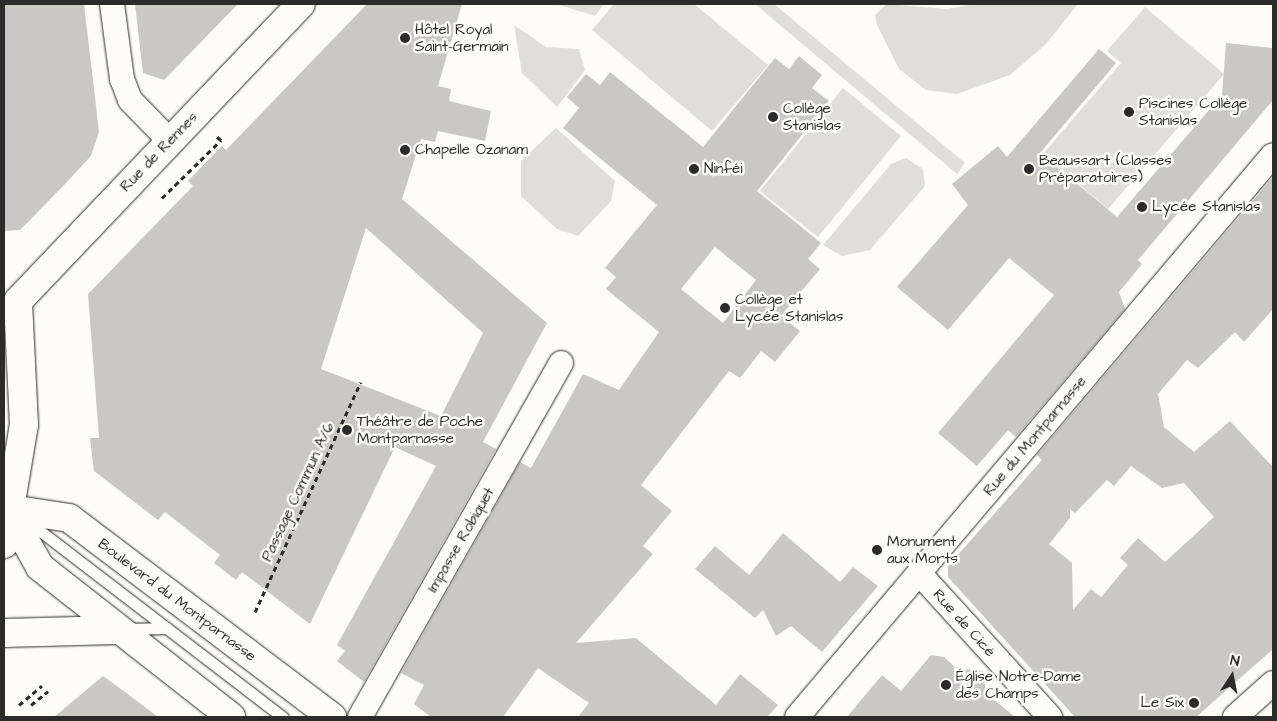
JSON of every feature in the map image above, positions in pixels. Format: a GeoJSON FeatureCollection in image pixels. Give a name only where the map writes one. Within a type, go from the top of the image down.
{"type":"FeatureCollection","features":[{"type":"Feature","properties":{"kind":"main road","name":"Rue de Rennes"},"geometry":{"type":"LineString","coordinates":[[11,302],[170,141],[301,4]]}},
{"type":"Feature","properties":{"kind":"main road"},"geometry":{"type":"LineString","coordinates":[[4,544],[7,506],[24,425],[11,302]]}},
{"type":"Feature","properties":{"kind":"main road"},"geometry":{"type":"LineString","coordinates":[[7,506],[40,567],[116,630],[231,717]]}},
{"type":"Feature","properties":{"kind":"main road","name":"Boulevard du Montparnasse"},"geometry":{"type":"LineString","coordinates":[[7,506],[69,518],[332,717]]}},
{"type":"Feature","properties":{"kind":"main road"},"geometry":{"type":"LineString","coordinates":[[4,633],[116,630]]}},
{"type":"Feature","properties":{"kind":"street"},"geometry":{"type":"LineString","coordinates":[[112,4],[122,79],[130,100],[170,141]]}},
{"type":"Feature","properties":{"kind":"street","name":"Rue du Montparnasse"},"geometry":{"type":"LineString","coordinates":[[797,717],[1273,155]]}},
{"type":"Feature","properties":{"kind":"street","name":"Impasse Robiquet"},"geometry":{"type":"LineString","coordinates":[[360,717],[561,363]]}},
{"type":"Feature","properties":{"kind":"street","name":"Rue de Cicé"},"geometry":{"type":"LineString","coordinates":[[919,573],[1050,717]]}},
{"type":"Feature","properties":{"kind":"street"},"geometry":{"type":"LineString","coordinates":[[1234,717],[1273,683]]}},
{"type":"Feature","properties":{"kind":"lane","name":"Boulevard du Montparnasse"},"geometry":{"type":"LineString","coordinates":[[7,506],[283,717]]}},
{"type":"Feature","properties":{"kind":"lane","name":"Boulevard du Montparnasse"},"geometry":{"type":"LineString","coordinates":[[116,630],[167,628]]}},
{"type":"Feature","properties":{"kind":"path"},"geometry":{"type":"LineString","coordinates":[[162,198],[221,140],[210,130]]}},
{"type":"Feature","properties":{"kind":"path","name":"Passage Commun A/6"},"geometry":{"type":"LineString","coordinates":[[255,612],[361,382]]}},
{"type":"Feature","properties":{"kind":"path"},"geometry":{"type":"LineString","coordinates":[[19,705],[42,686]]}},
{"type":"Feature","properties":{"kind":"path"},"geometry":{"type":"LineString","coordinates":[[31,704],[48,691]]}},
{"type":"Feature","properties":{"kind":"shaded area"},"geometry":{"type":"Polygon","coordinates":[[[556,4],[604,4],[595,16],[556,4]]]}},
{"type":"Feature","properties":{"kind":"shaded area"},"geometry":{"type":"Polygon","coordinates":[[[614,4],[694,4],[768,65],[712,131],[592,30],[614,4]]]}},
{"type":"Feature","properties":{"kind":"shaded area"},"geometry":{"type":"Polygon","coordinates":[[[755,4],[774,4],[965,163],[957,174],[755,4]]]}},
{"type":"Feature","properties":{"kind":"shaded area"},"geometry":{"type":"Polygon","coordinates":[[[887,4],[947,9],[975,4],[1078,4],[1045,45],[1010,75],[957,94],[926,90],[899,69],[877,25],[875,15],[887,4]]]}},
{"type":"Feature","properties":{"kind":"shaded area"},"geometry":{"type":"Polygon","coordinates":[[[1145,7],[1224,74],[1108,209],[1043,154],[1121,63],[1107,51],[1145,7]]]}},
{"type":"Feature","properties":{"kind":"shaded area"},"geometry":{"type":"Polygon","coordinates":[[[514,25],[546,47],[579,49],[585,70],[557,107],[522,73],[514,25]]]}},
{"type":"Feature","properties":{"kind":"shaded area"},"geometry":{"type":"Polygon","coordinates":[[[843,88],[901,136],[818,237],[760,191],[843,88]]]}},
{"type":"Feature","properties":{"kind":"shaded area"},"geometry":{"type":"Polygon","coordinates":[[[556,128],[615,181],[611,201],[578,236],[557,229],[521,196],[521,161],[556,128]]]}},
{"type":"Feature","properties":{"kind":"shaded area"},"geometry":{"type":"Polygon","coordinates":[[[906,158],[923,169],[925,186],[870,250],[842,256],[823,245],[891,164],[906,158]]]}},
{"type":"Feature","properties":{"kind":"building"},"geometry":{"type":"Polygon","coordinates":[[[4,4],[84,4],[99,132],[91,156],[65,184],[20,230],[4,231],[4,4]]]}},
{"type":"Feature","properties":{"kind":"building"},"geometry":{"type":"Polygon","coordinates":[[[135,4],[238,4],[164,80],[143,73],[135,4]]]}},
{"type":"Feature","properties":{"kind":"building"},"geometry":{"type":"Polygon","coordinates":[[[367,4],[462,4],[438,86],[451,89],[449,101],[491,111],[485,141],[438,131],[435,142],[421,139],[402,199],[547,323],[483,442],[496,449],[364,682],[337,661],[345,651],[337,645],[436,466],[395,447],[310,624],[242,572],[236,580],[214,563],[220,555],[165,512],[158,520],[94,471],[90,438],[99,438],[88,294],[193,186],[188,181],[222,146],[226,150],[367,4]],[[366,228],[321,369],[441,416],[483,333],[366,228]]]}},
{"type":"Feature","properties":{"kind":"building"},"geometry":{"type":"Polygon","coordinates":[[[1226,43],[1273,48],[1273,100],[1138,260],[1142,264],[1119,292],[1125,309],[1016,437],[1008,430],[977,466],[938,433],[1054,295],[1009,258],[948,330],[897,287],[968,205],[952,184],[998,146],[1007,157],[1099,49],[1116,63],[1040,153],[1117,217],[1222,95],[1226,43]]]}},
{"type":"Feature","properties":{"kind":"building"},"geometry":{"type":"Polygon","coordinates":[[[799,56],[822,75],[812,88],[829,101],[757,191],[821,243],[808,259],[820,269],[781,316],[800,331],[775,362],[761,351],[740,378],[729,371],[641,485],[672,511],[643,546],[653,554],[576,643],[636,638],[716,705],[740,674],[778,705],[767,717],[578,717],[589,703],[538,668],[503,717],[431,717],[414,704],[424,685],[401,673],[520,462],[531,468],[583,374],[619,390],[659,332],[606,289],[616,277],[605,268],[657,205],[563,128],[579,108],[567,97],[586,74],[600,85],[610,72],[703,147],[775,58],[789,69],[799,56]],[[715,247],[681,289],[723,323],[756,280],[715,247]]]}},
{"type":"Feature","properties":{"kind":"building"},"geometry":{"type":"Polygon","coordinates":[[[1273,177],[1273,309],[1244,342],[1235,332],[1198,368],[1187,360],[1158,394],[1164,427],[1194,452],[1230,421],[1273,467],[1273,649],[1196,717],[1075,717],[948,577],[948,566],[1042,460],[1037,455],[1273,177]],[[1131,466],[1114,486],[1107,480],[1075,513],[1070,509],[1070,518],[1049,544],[1072,563],[1073,610],[1091,589],[1101,597],[1128,565],[1120,558],[1138,538],[1165,562],[1214,517],[1184,483],[1162,488],[1131,466]]]}},
{"type":"Feature","properties":{"kind":"building"},"geometry":{"type":"Polygon","coordinates":[[[783,533],[840,582],[853,567],[878,586],[822,652],[791,626],[776,636],[763,610],[755,618],[695,569],[715,546],[749,575],[783,533]]]}},
{"type":"Feature","properties":{"kind":"building","name":"Église Notre-Dame des Champs"},"geometry":{"type":"Polygon","coordinates":[[[931,655],[944,657],[956,668],[983,671],[986,693],[1015,717],[847,717],[882,675],[901,691],[931,655]]]}},
{"type":"Feature","properties":{"kind":"building"},"geometry":{"type":"Polygon","coordinates":[[[103,676],[125,692],[158,717],[54,717],[103,676]]]}},
{"type":"Feature","properties":{"kind":"place","name":"Hôtel Royal Saint-Germain"},"geometry":{"type":"Point","coordinates":[405,38]}},
{"type":"Feature","properties":{"kind":"place","name":"Piscines Collège Stanislas"},"geometry":{"type":"Point","coordinates":[1129,112]}},
{"type":"Feature","properties":{"kind":"place","name":"Collège Stanislas"},"geometry":{"type":"Point","coordinates":[773,117]}},
{"type":"Feature","properties":{"kind":"place","name":"Chapelle Ozanam"},"geometry":{"type":"Point","coordinates":[405,150]}},
{"type":"Feature","properties":{"kind":"place","name":"Ninféi"},"geometry":{"type":"Point","coordinates":[694,169]}},
{"type":"Feature","properties":{"kind":"place","name":"Beaussart (Classes Préparatoires)"},"geometry":{"type":"Point","coordinates":[1029,169]}},
{"type":"Feature","properties":{"kind":"place","name":"Lycée Stanislas"},"geometry":{"type":"Point","coordinates":[1142,207]}},
{"type":"Feature","properties":{"kind":"place","name":"Collège et Lycée Stanislas"},"geometry":{"type":"Point","coordinates":[725,308]}},
{"type":"Feature","properties":{"kind":"place","name":"Théâtre de Poche Montparnasse"},"geometry":{"type":"Point","coordinates":[347,430]}},
{"type":"Feature","properties":{"kind":"place","name":"Monument aux Morts"},"geometry":{"type":"Point","coordinates":[877,550]}},
{"type":"Feature","properties":{"kind":"place","name":"Église Notre-Dame des Champs"},"geometry":{"type":"Point","coordinates":[946,685]}},
{"type":"Feature","properties":{"kind":"place","name":"Le Six"},"geometry":{"type":"Point","coordinates":[1194,703]}}]}
